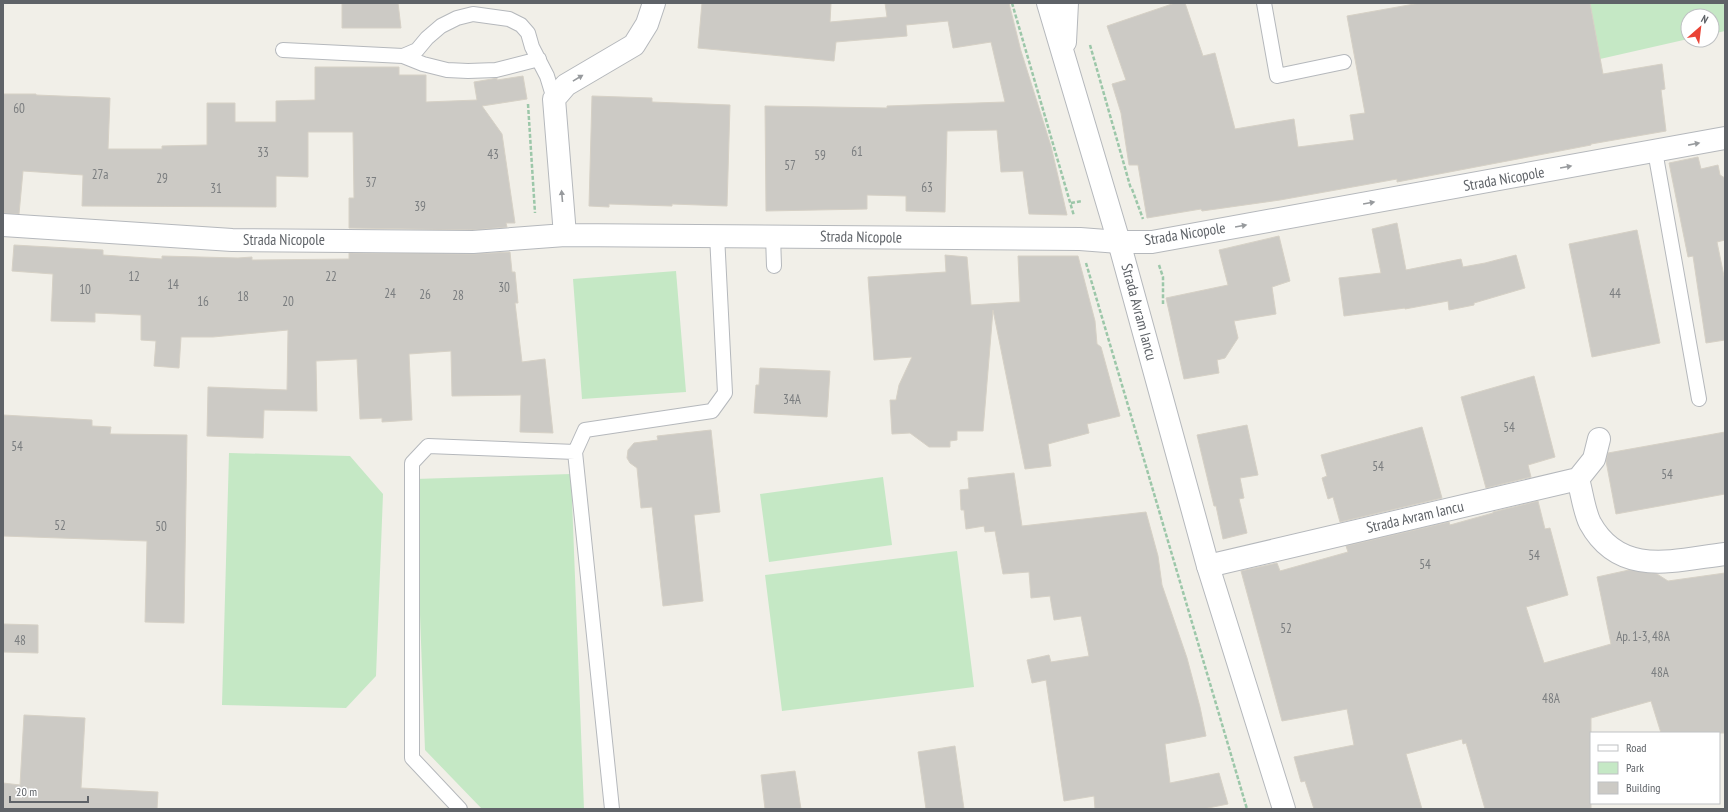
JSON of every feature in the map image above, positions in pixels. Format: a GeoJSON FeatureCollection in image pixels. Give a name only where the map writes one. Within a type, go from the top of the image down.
{"type":"FeatureCollection","features":[{"type":"Feature","properties":{"kind":"street"},"geometry":{"type":"LineString","coordinates":[[565,235],[554,99],[566,85],[634,45],[647,24],[654,3]]}},
{"type":"Feature","properties":{"kind":"street","name":"Strada Avram Iancu"},"geometry":{"type":"LineString","coordinates":[[1048,3],[1119,242],[1208,566],[1284,809]]}},
{"type":"Feature","properties":{"kind":"street","name":"Strada Avram Iancu"},"geometry":{"type":"LineString","coordinates":[[1065,61],[1066,13],[1068,3]]}},
{"type":"Feature","properties":{"kind":"street","name":"Strada Nicopole"},"geometry":{"type":"LineString","coordinates":[[3,224],[232,240],[473,242],[565,235],[717,235],[1080,239],[1119,242],[1152,242],[1655,152],[1725,138]]}},
{"type":"Feature","properties":{"kind":"street"},"geometry":{"type":"LineString","coordinates":[[1600,439],[1594,459],[1578,479],[1589,522],[1598,536],[1613,550],[1630,559],[1657,562],[1725,554]]}},
{"type":"Feature","properties":{"kind":"street","name":"Strada Avram Iancu"},"geometry":{"type":"LineString","coordinates":[[1208,566],[1578,479]]}},
{"type":"Feature","properties":{"kind":"lane"},"geometry":{"type":"LineString","coordinates":[[1264,3],[1277,76],[1344,62]]}},
{"type":"Feature","properties":{"kind":"lane"},"geometry":{"type":"LineString","coordinates":[[403,56],[417,50],[427,38],[442,26],[457,18],[473,14],[509,19],[521,25],[528,33],[532,47],[548,78],[554,99]]}},
{"type":"Feature","properties":{"kind":"lane"},"geometry":{"type":"LineString","coordinates":[[283,50],[403,56],[423,64],[447,70],[468,71],[496,70],[539,59]]}},
{"type":"Feature","properties":{"kind":"lane"},"geometry":{"type":"LineString","coordinates":[[1655,152],[1699,400]]}},
{"type":"Feature","properties":{"kind":"lane"},"geometry":{"type":"LineString","coordinates":[[612,809],[575,452],[585,430],[712,411],[725,393],[717,235]]}},
{"type":"Feature","properties":{"kind":"lane"},"geometry":{"type":"LineString","coordinates":[[773,236],[774,266]]}},
{"type":"Feature","properties":{"kind":"lane"},"geometry":{"type":"LineString","coordinates":[[460,809],[412,758],[412,463],[428,446],[575,452]]}},
{"type":"Feature","properties":{"kind":"path"},"geometry":{"type":"LineString","coordinates":[[1012,3],[1070,203]]}},
{"type":"Feature","properties":{"kind":"path"},"geometry":{"type":"LineString","coordinates":[[548,78],[533,88],[528,107],[535,218],[563,210]]}},
{"type":"Feature","properties":{"kind":"path"},"geometry":{"type":"LineString","coordinates":[[1068,214],[1072,209]]}},
{"type":"Feature","properties":{"kind":"path"},"geometry":{"type":"LineString","coordinates":[[1084,257],[1247,809]]}},
{"type":"Feature","properties":{"kind":"green space"},"geometry":{"type":"Polygon","coordinates":[[[1590,3],[1725,3],[1725,31],[1720,32],[1720,8],[1680,8],[1680,41],[1600,59],[1590,3]]]}},
{"type":"Feature","properties":{"kind":"green space"},"geometry":{"type":"Polygon","coordinates":[[[676,271],[686,392],[582,399],[573,279],[676,271]]]}},
{"type":"Feature","properties":{"kind":"green space"},"geometry":{"type":"Polygon","coordinates":[[[229,453],[350,456],[383,494],[376,676],[346,708],[222,705],[229,453]]]}},
{"type":"Feature","properties":{"kind":"green space"},"geometry":{"type":"Polygon","coordinates":[[[571,474],[584,809],[482,809],[425,750],[415,479],[571,474]]]}},
{"type":"Feature","properties":{"kind":"green space"},"geometry":{"type":"Polygon","coordinates":[[[883,477],[892,545],[769,562],[760,494],[883,477]]]}},
{"type":"Feature","properties":{"kind":"green space"},"geometry":{"type":"Polygon","coordinates":[[[957,551],[974,687],[782,711],[765,575],[957,551]]]}},
{"type":"Feature","properties":{"kind":"building"},"geometry":{"type":"Polygon","coordinates":[[[342,3],[398,3],[401,28],[342,28],[342,3]]]}},
{"type":"Feature","properties":{"kind":"building"},"geometry":{"type":"Polygon","coordinates":[[[702,3],[831,3],[830,22],[887,17],[885,3],[1009,3],[1021,51],[1051,146],[1067,215],[1029,214],[1023,171],[1001,172],[997,130],[947,131],[945,212],[906,211],[906,196],[867,195],[867,209],[766,211],[765,106],[887,108],[887,106],[1005,102],[991,42],[953,48],[948,21],[906,25],[907,36],[836,42],[834,61],[698,48],[702,3]]]}},
{"type":"Feature","properties":{"kind":"building"},"geometry":{"type":"Polygon","coordinates":[[[1175,3],[1185,3],[1203,56],[1215,53],[1235,129],[1294,119],[1298,147],[1354,140],[1350,115],[1365,113],[1347,16],[1420,3],[1590,3],[1603,74],[1662,64],[1665,89],[1661,90],[1666,131],[1397,182],[1397,179],[1280,200],[1202,211],[1201,209],[1147,218],[1138,165],[1129,165],[1121,113],[1112,84],[1126,80],[1107,26],[1175,3]]]}},
{"type":"Feature","properties":{"kind":"building"},"geometry":{"type":"Polygon","coordinates":[[[315,67],[399,67],[399,75],[426,75],[426,102],[477,100],[474,82],[523,76],[527,99],[482,106],[502,134],[515,223],[506,223],[507,227],[473,230],[349,228],[349,198],[354,198],[353,132],[308,132],[308,177],[276,176],[276,207],[82,206],[83,175],[23,171],[19,214],[3,213],[3,94],[36,94],[110,98],[108,149],[162,149],[162,146],[207,145],[207,103],[235,103],[235,122],[276,122],[276,101],[315,100],[315,67]]]}},
{"type":"Feature","properties":{"kind":"building"},"geometry":{"type":"Polygon","coordinates":[[[592,96],[652,98],[652,102],[730,105],[727,206],[609,204],[609,207],[589,206],[592,96]]]}},
{"type":"Feature","properties":{"kind":"building"},"geometry":{"type":"Polygon","coordinates":[[[1698,157],[1701,169],[1718,165],[1720,175],[1725,178],[1725,240],[1717,242],[1725,281],[1725,340],[1706,343],[1693,256],[1688,257],[1669,163],[1698,157]]]}},
{"type":"Feature","properties":{"kind":"building"},"geometry":{"type":"Polygon","coordinates":[[[1397,223],[1406,270],[1461,259],[1463,267],[1516,255],[1525,288],[1474,303],[1474,305],[1449,310],[1448,301],[1405,309],[1344,316],[1339,278],[1381,273],[1372,229],[1397,223]]]}},
{"type":"Feature","properties":{"kind":"building"},"geometry":{"type":"Polygon","coordinates":[[[1637,230],[1660,343],[1592,357],[1569,244],[1637,230]]]}},
{"type":"Feature","properties":{"kind":"building"},"geometry":{"type":"Polygon","coordinates":[[[1279,236],[1290,281],[1272,287],[1276,314],[1234,321],[1238,338],[1225,358],[1217,360],[1219,373],[1184,379],[1166,298],[1228,285],[1219,250],[1279,236]]]}},
{"type":"Feature","properties":{"kind":"building"},"geometry":{"type":"Polygon","coordinates":[[[14,245],[103,250],[103,255],[162,259],[162,256],[252,257],[252,260],[349,259],[349,253],[473,254],[510,252],[512,272],[515,272],[518,303],[515,303],[522,362],[545,359],[553,433],[520,432],[521,395],[452,396],[451,351],[409,354],[412,420],[382,422],[382,418],[360,419],[357,359],[316,361],[317,411],[264,410],[263,438],[207,436],[208,387],[287,390],[288,330],[213,337],[181,337],[179,368],[154,366],[156,341],[141,340],[141,315],[95,313],[95,322],[51,321],[53,274],[12,271],[14,245]]]}},
{"type":"Feature","properties":{"kind":"building"},"geometry":{"type":"Polygon","coordinates":[[[945,255],[967,257],[971,305],[1020,302],[1018,256],[1078,256],[1095,321],[1097,344],[1101,347],[1120,416],[1087,424],[1089,433],[1048,444],[1051,466],[1025,469],[993,310],[983,431],[957,431],[957,440],[950,441],[950,447],[929,447],[910,433],[892,434],[890,400],[896,400],[899,385],[912,357],[874,360],[868,277],[946,272],[945,255]]]}},
{"type":"Feature","properties":{"kind":"building"},"geometry":{"type":"Polygon","coordinates":[[[760,368],[830,371],[827,417],[754,413],[756,385],[759,385],[760,368]]]}},
{"type":"Feature","properties":{"kind":"building"},"geometry":{"type":"Polygon","coordinates":[[[1534,376],[1555,457],[1528,465],[1531,477],[1486,488],[1461,397],[1534,376]]]}},
{"type":"Feature","properties":{"kind":"building"},"geometry":{"type":"Polygon","coordinates":[[[3,415],[92,420],[92,426],[111,427],[110,434],[187,435],[184,623],[145,622],[147,541],[3,536],[3,415]]]}},
{"type":"Feature","properties":{"kind":"building"},"geometry":{"type":"Polygon","coordinates":[[[1247,425],[1258,475],[1240,478],[1244,498],[1239,499],[1247,533],[1223,539],[1216,506],[1214,506],[1197,435],[1247,425]]]}},
{"type":"Feature","properties":{"kind":"building"},"geometry":{"type":"Polygon","coordinates":[[[1422,427],[1442,498],[1340,522],[1333,497],[1328,499],[1322,478],[1327,476],[1321,455],[1422,427]]]}},
{"type":"Feature","properties":{"kind":"building"},"geometry":{"type":"Polygon","coordinates":[[[711,430],[720,512],[694,515],[703,601],[663,606],[652,507],[641,508],[637,468],[630,463],[627,458],[628,450],[634,443],[658,440],[657,436],[711,430]]]}},
{"type":"Feature","properties":{"kind":"building"},"geometry":{"type":"Polygon","coordinates":[[[1725,432],[1725,494],[1616,514],[1606,461],[1608,453],[1725,432]]]}},
{"type":"Feature","properties":{"kind":"building"},"geometry":{"type":"Polygon","coordinates":[[[1014,473],[1022,526],[1146,512],[1158,556],[1162,585],[1187,658],[1206,736],[1165,744],[1170,783],[1219,773],[1228,804],[1203,809],[1095,809],[1094,796],[1064,801],[1046,680],[1032,683],[1027,660],[1049,655],[1051,662],[1089,656],[1081,616],[1054,620],[1050,596],[1031,598],[1029,572],[1003,574],[995,531],[985,532],[984,526],[966,529],[964,510],[961,510],[960,490],[969,489],[968,478],[1014,473]]]}},
{"type":"Feature","properties":{"kind":"building"},"geometry":{"type":"Polygon","coordinates":[[[1538,501],[1545,529],[1550,528],[1568,595],[1526,607],[1544,663],[1611,644],[1597,577],[1629,570],[1657,574],[1668,581],[1725,573],[1725,733],[1661,732],[1651,701],[1591,718],[1591,809],[1485,809],[1466,743],[1463,744],[1462,739],[1406,754],[1422,809],[1314,809],[1305,781],[1301,782],[1294,757],[1354,745],[1347,709],[1282,721],[1241,571],[1277,563],[1280,571],[1348,552],[1346,546],[1449,522],[1450,525],[1493,512],[1538,501]]]}},
{"type":"Feature","properties":{"kind":"building"},"geometry":{"type":"Polygon","coordinates":[[[3,624],[38,625],[38,653],[3,652],[3,624]]]}},
{"type":"Feature","properties":{"kind":"building"},"geometry":{"type":"Polygon","coordinates":[[[24,715],[85,718],[81,788],[158,792],[157,809],[3,809],[3,783],[20,785],[24,715]]]}},
{"type":"Feature","properties":{"kind":"building"},"geometry":{"type":"Polygon","coordinates":[[[955,746],[964,809],[926,809],[918,752],[955,746]]]}},
{"type":"Feature","properties":{"kind":"building"},"geometry":{"type":"Polygon","coordinates":[[[795,771],[801,809],[765,809],[761,775],[795,771]]]}}]}
